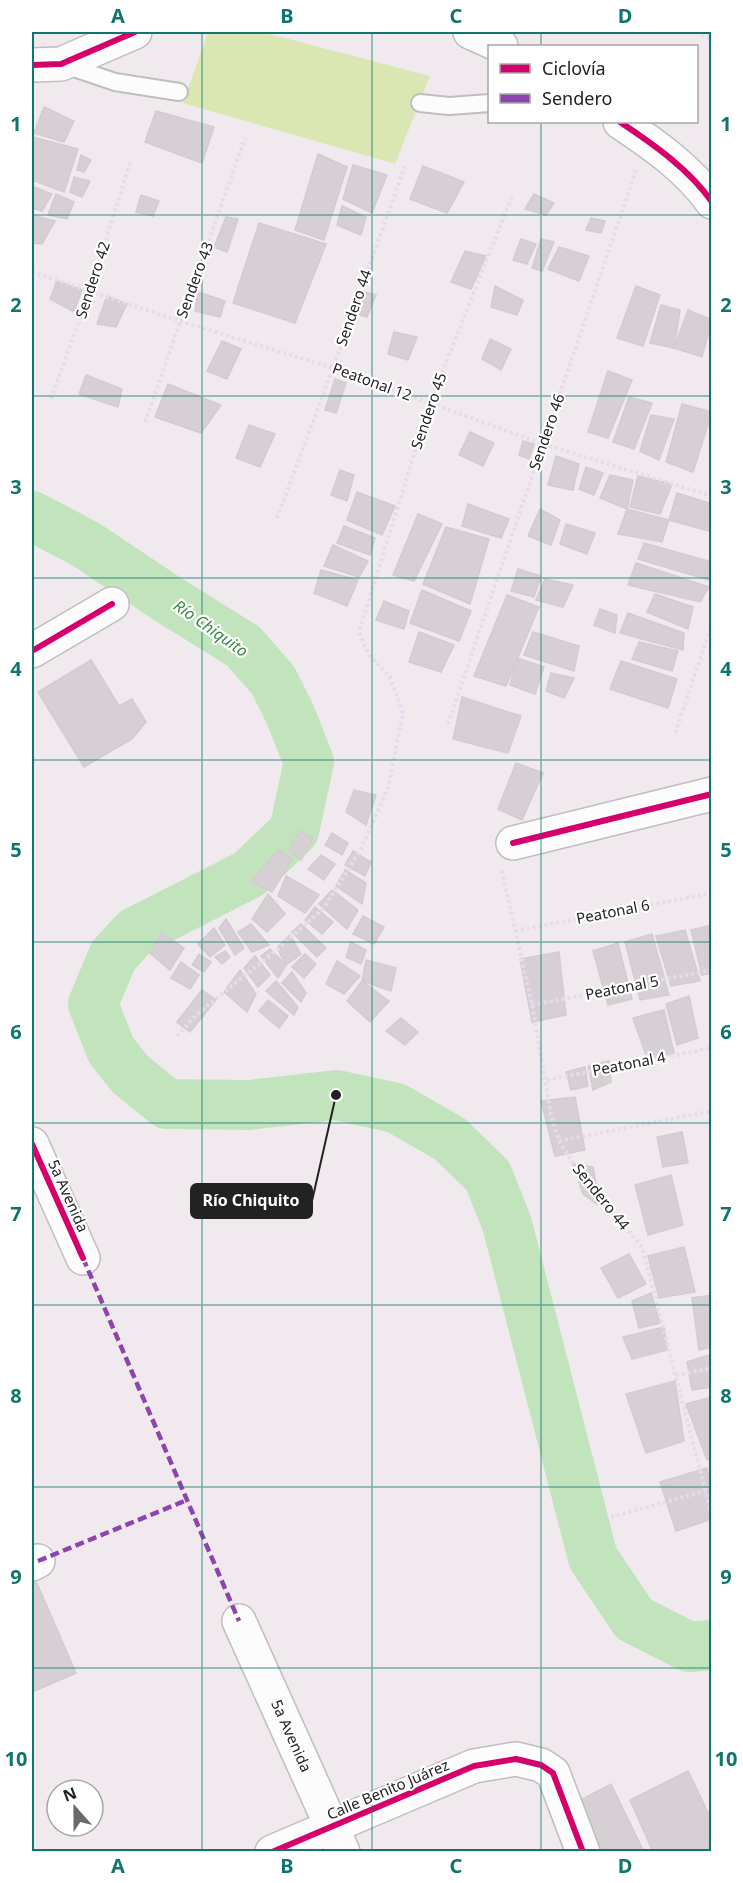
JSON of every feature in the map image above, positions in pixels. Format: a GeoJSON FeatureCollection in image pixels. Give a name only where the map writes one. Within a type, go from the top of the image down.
{"type":"FeatureCollection","features":[{"type":"Feature","properties":{"kind":"street"},"geometry":{"type":"LineString","coordinates":[[46,64],[135,32]]}},
{"type":"Feature","properties":{"kind":"street"},"geometry":{"type":"LineString","coordinates":[[470,32],[499,45]]}},
{"type":"Feature","properties":{"kind":"street"},"geometry":{"type":"LineString","coordinates":[[622,123],[647,140],[701,187],[711,202]]}},
{"type":"Feature","properties":{"kind":"street"},"geometry":{"type":"LineString","coordinates":[[32,651],[112,604]]}},
{"type":"Feature","properties":{"kind":"street"},"geometry":{"type":"LineString","coordinates":[[513,843],[711,794]]}},
{"type":"Feature","properties":{"kind":"street","name":"5a Avenida"},"geometry":{"type":"LineString","coordinates":[[32,1144],[83,1258]]}},
{"type":"Feature","properties":{"kind":"street","name":"5a Avenida"},"geometry":{"type":"LineString","coordinates":[[239,1621],[338,1839]]}},
{"type":"Feature","properties":{"kind":"street","name":"Calle Benito Juárez"},"geometry":{"type":"LineString","coordinates":[[272,1851],[338,1839],[474,1766],[516,1759],[541,1765],[552,1773],[583,1851]]}},
{"type":"Feature","properties":{"kind":"lane"},"geometry":{"type":"LineString","coordinates":[[46,64],[115,82],[179,93]]}},
{"type":"Feature","properties":{"kind":"lane"},"geometry":{"type":"LineString","coordinates":[[420,103],[449,106],[488,103]]}},
{"type":"Feature","properties":{"kind":"path"},"geometry":{"type":"LineString","coordinates":[[696,32],[711,40]]}},
{"type":"Feature","properties":{"kind":"path"},"geometry":{"type":"LineString","coordinates":[[675,733],[711,624]]}},
{"type":"Feature","properties":{"kind":"path"},"geometry":{"type":"LineString","coordinates":[[560,1141],[711,1111]]}},
{"type":"Feature","properties":{"kind":"path"},"geometry":{"type":"LineString","coordinates":[[676,1375],[711,1368]]}},
{"type":"Feature","properties":{"kind":"path"},"geometry":{"type":"LineString","coordinates":[[611,1517],[711,1489]]}},
{"type":"Feature","properties":{"kind":"green space"},"geometry":{"type":"Polygon","coordinates":[[[208,32],[262,32],[430,76],[395,164],[183,103],[208,32]]]}},
{"type":"Feature","properties":{"kind":"building"},"geometry":{"type":"Polygon","coordinates":[[[44,107],[74,121],[64,142],[34,133],[44,107]]]}},
{"type":"Feature","properties":{"kind":"building"},"geometry":{"type":"Polygon","coordinates":[[[156,111],[214,127],[202,163],[145,142],[156,111]]]}},
{"type":"Feature","properties":{"kind":"building"},"geometry":{"type":"Polygon","coordinates":[[[33,137],[78,149],[64,192],[32,180],[33,137]]]}},
{"type":"Feature","properties":{"kind":"building"},"geometry":{"type":"Polygon","coordinates":[[[318,154],[347,167],[324,240],[295,230],[318,154]]]}},
{"type":"Feature","properties":{"kind":"building"},"geometry":{"type":"Polygon","coordinates":[[[81,155],[91,160],[84,172],[77,170],[81,155]]]}},
{"type":"Feature","properties":{"kind":"building"},"geometry":{"type":"Polygon","coordinates":[[[353,165],[387,175],[372,213],[343,199],[353,165]]]}},
{"type":"Feature","properties":{"kind":"building"},"geometry":{"type":"Polygon","coordinates":[[[423,166],[464,182],[447,213],[410,199],[423,166]]]}},
{"type":"Feature","properties":{"kind":"building"},"geometry":{"type":"Polygon","coordinates":[[[74,177],[90,181],[82,197],[70,192],[74,177]]]}},
{"type":"Feature","properties":{"kind":"building"},"geometry":{"type":"Polygon","coordinates":[[[32,186],[52,194],[42,211],[32,208],[32,186]]]}},
{"type":"Feature","properties":{"kind":"building"},"geometry":{"type":"Polygon","coordinates":[[[56,194],[74,202],[67,219],[48,215],[56,194]]]}},
{"type":"Feature","properties":{"kind":"building"},"geometry":{"type":"Polygon","coordinates":[[[534,194],[554,203],[546,215],[525,209],[534,194]]]}},
{"type":"Feature","properties":{"kind":"building"},"geometry":{"type":"Polygon","coordinates":[[[141,195],[159,201],[153,216],[136,212],[141,195]]]}},
{"type":"Feature","properties":{"kind":"building"},"geometry":{"type":"Polygon","coordinates":[[[342,206],[366,217],[361,235],[337,225],[342,206]]]}},
{"type":"Feature","properties":{"kind":"building"},"geometry":{"type":"Polygon","coordinates":[[[32,215],[55,221],[42,244],[32,243],[32,215]]]}},
{"type":"Feature","properties":{"kind":"building"},"geometry":{"type":"Polygon","coordinates":[[[226,217],[238,219],[227,252],[214,247],[226,217]]]}},
{"type":"Feature","properties":{"kind":"building"},"geometry":{"type":"Polygon","coordinates":[[[591,218],[605,221],[601,233],[586,230],[591,218]]]}},
{"type":"Feature","properties":{"kind":"building"},"geometry":{"type":"Polygon","coordinates":[[[259,223],[326,244],[295,323],[233,303],[259,223]]]}},
{"type":"Feature","properties":{"kind":"building"},"geometry":{"type":"Polygon","coordinates":[[[521,239],[536,244],[527,264],[513,260],[521,239]]]}},
{"type":"Feature","properties":{"kind":"building"},"geometry":{"type":"Polygon","coordinates":[[[541,239],[554,242],[542,271],[532,268],[541,239]]]}},
{"type":"Feature","properties":{"kind":"building"},"geometry":{"type":"Polygon","coordinates":[[[559,247],[589,256],[579,281],[548,269],[559,247]]]}},
{"type":"Feature","properties":{"kind":"building"},"geometry":{"type":"Polygon","coordinates":[[[465,251],[486,256],[471,289],[451,282],[465,251]]]}},
{"type":"Feature","properties":{"kind":"building"},"geometry":{"type":"Polygon","coordinates":[[[57,281],[82,290],[74,312],[50,299],[57,281]]]}},
{"type":"Feature","properties":{"kind":"building"},"geometry":{"type":"Polygon","coordinates":[[[495,286],[523,300],[517,315],[491,307],[495,286]]]}},
{"type":"Feature","properties":{"kind":"building"},"geometry":{"type":"Polygon","coordinates":[[[636,286],[660,295],[643,346],[617,338],[636,286]]]}},
{"type":"Feature","properties":{"kind":"building"},"geometry":{"type":"Polygon","coordinates":[[[198,292],[225,301],[220,317],[195,311],[198,292]]]}},
{"type":"Feature","properties":{"kind":"building"},"geometry":{"type":"Polygon","coordinates":[[[365,292],[376,295],[367,317],[357,314],[365,292]]]}},
{"type":"Feature","properties":{"kind":"building"},"geometry":{"type":"Polygon","coordinates":[[[107,296],[127,304],[116,327],[97,324],[107,296]]]}},
{"type":"Feature","properties":{"kind":"building"},"geometry":{"type":"Polygon","coordinates":[[[661,305],[680,310],[674,348],[650,343],[661,305]]]}},
{"type":"Feature","properties":{"kind":"building"},"geometry":{"type":"Polygon","coordinates":[[[688,310],[712,320],[702,357],[674,348],[688,310]]]}},
{"type":"Feature","properties":{"kind":"building"},"geometry":{"type":"Polygon","coordinates":[[[394,332],[417,337],[408,360],[388,354],[394,332]]]}},
{"type":"Feature","properties":{"kind":"building"},"geometry":{"type":"Polygon","coordinates":[[[490,339],[511,349],[501,370],[482,359],[490,339]]]}},
{"type":"Feature","properties":{"kind":"building"},"geometry":{"type":"Polygon","coordinates":[[[222,341],[241,349],[227,379],[207,371],[222,341]]]}},
{"type":"Feature","properties":{"kind":"building"},"geometry":{"type":"Polygon","coordinates":[[[608,371],[632,380],[608,438],[588,432],[608,371]]]}},
{"type":"Feature","properties":{"kind":"building"},"geometry":{"type":"Polygon","coordinates":[[[86,375],[122,389],[118,407],[79,394],[86,375]]]}},
{"type":"Feature","properties":{"kind":"building"},"geometry":{"type":"Polygon","coordinates":[[[335,379],[346,383],[336,413],[325,410],[335,379]]]}},
{"type":"Feature","properties":{"kind":"building"},"geometry":{"type":"Polygon","coordinates":[[[168,384],[221,405],[201,433],[155,417],[168,384]]]}},
{"type":"Feature","properties":{"kind":"building"},"geometry":{"type":"Polygon","coordinates":[[[629,397],[652,403],[634,449],[613,442],[629,397]]]}},
{"type":"Feature","properties":{"kind":"building"},"geometry":{"type":"Polygon","coordinates":[[[682,404],[712,412],[693,472],[666,462],[682,404]]]}},
{"type":"Feature","properties":{"kind":"building"},"geometry":{"type":"Polygon","coordinates":[[[651,415],[674,419],[659,460],[640,451],[651,415]]]}},
{"type":"Feature","properties":{"kind":"building"},"geometry":{"type":"Polygon","coordinates":[[[249,425],[275,434],[260,467],[236,458],[249,425]]]}},
{"type":"Feature","properties":{"kind":"building"},"geometry":{"type":"Polygon","coordinates":[[[470,432],[494,443],[483,466],[459,455],[470,432]]]}},
{"type":"Feature","properties":{"kind":"building"},"geometry":{"type":"Polygon","coordinates":[[[523,441],[534,444],[529,459],[519,455],[523,441]]]}},
{"type":"Feature","properties":{"kind":"building"},"geometry":{"type":"Polygon","coordinates":[[[556,456],[579,464],[573,490],[548,485],[556,456]]]}},
{"type":"Feature","properties":{"kind":"building"},"geometry":{"type":"Polygon","coordinates":[[[586,467],[603,473],[594,495],[579,489],[586,467]]]}},
{"type":"Feature","properties":{"kind":"building"},"geometry":{"type":"Polygon","coordinates":[[[340,470],[354,475],[347,501],[331,495],[340,470]]]}},
{"type":"Feature","properties":{"kind":"building"},"geometry":{"type":"Polygon","coordinates":[[[610,475],[633,480],[627,509],[600,498],[610,475]]]}},
{"type":"Feature","properties":{"kind":"building"},"geometry":{"type":"Polygon","coordinates":[[[638,476],[672,484],[660,514],[630,507],[638,476]]]}},
{"type":"Feature","properties":{"kind":"building"},"geometry":{"type":"Polygon","coordinates":[[[357,492],[395,506],[382,535],[347,520],[357,492]]]}},
{"type":"Feature","properties":{"kind":"building"},"geometry":{"type":"Polygon","coordinates":[[[677,493],[712,504],[712,532],[669,520],[677,493]]]}},
{"type":"Feature","properties":{"kind":"building"},"geometry":{"type":"Polygon","coordinates":[[[468,504],[509,519],[501,538],[462,526],[468,504]]]}},
{"type":"Feature","properties":{"kind":"building"},"geometry":{"type":"Polygon","coordinates":[[[540,509],[560,520],[551,545],[528,536],[540,509]]]}},
{"type":"Feature","properties":{"kind":"building"},"geometry":{"type":"Polygon","coordinates":[[[627,509],[669,520],[662,542],[618,534],[627,509]]]}},
{"type":"Feature","properties":{"kind":"building"},"geometry":{"type":"Polygon","coordinates":[[[418,514],[442,524],[414,581],[393,575],[418,514]]]}},
{"type":"Feature","properties":{"kind":"building"},"geometry":{"type":"Polygon","coordinates":[[[566,524],[595,533],[587,554],[560,544],[566,524]]]}},
{"type":"Feature","properties":{"kind":"building"},"geometry":{"type":"Polygon","coordinates":[[[344,526],[375,538],[370,555],[337,543],[344,526]]]}},
{"type":"Feature","properties":{"kind":"building"},"geometry":{"type":"Polygon","coordinates":[[[446,527],[489,539],[470,604],[423,584],[446,527]]]}},
{"type":"Feature","properties":{"kind":"building"},"geometry":{"type":"Polygon","coordinates":[[[644,543],[712,562],[712,581],[638,559],[644,543]]]}},
{"type":"Feature","properties":{"kind":"building"},"geometry":{"type":"Polygon","coordinates":[[[333,545],[368,561],[359,577],[324,566],[333,545]]]}},
{"type":"Feature","properties":{"kind":"building"},"geometry":{"type":"Polygon","coordinates":[[[636,563],[709,587],[700,602],[628,585],[636,563]]]}},
{"type":"Feature","properties":{"kind":"building"},"geometry":{"type":"Polygon","coordinates":[[[518,569],[541,576],[534,597],[511,591],[518,569]]]}},
{"type":"Feature","properties":{"kind":"building"},"geometry":{"type":"Polygon","coordinates":[[[321,570],[358,580],[347,606],[314,593],[321,570]]]}},
{"type":"Feature","properties":{"kind":"building"},"geometry":{"type":"Polygon","coordinates":[[[545,579],[573,585],[563,607],[536,600],[545,579]]]}},
{"type":"Feature","properties":{"kind":"building"},"geometry":{"type":"Polygon","coordinates":[[[422,590],[471,611],[459,641],[410,623],[422,590]]]}},
{"type":"Feature","properties":{"kind":"building"},"geometry":{"type":"Polygon","coordinates":[[[655,594],[693,607],[688,629],[647,612],[655,594]]]}},
{"type":"Feature","properties":{"kind":"building"},"geometry":{"type":"Polygon","coordinates":[[[507,595],[539,607],[506,686],[474,676],[507,595]]]}},
{"type":"Feature","properties":{"kind":"building"},"geometry":{"type":"Polygon","coordinates":[[[384,601],[409,611],[404,629],[376,620],[384,601]]]}},
{"type":"Feature","properties":{"kind":"building"},"geometry":{"type":"Polygon","coordinates":[[[600,609],[617,615],[615,633],[594,625],[600,609]]]}},
{"type":"Feature","properties":{"kind":"building"},"geometry":{"type":"Polygon","coordinates":[[[628,613],[684,633],[683,650],[620,633],[628,613]]]}},
{"type":"Feature","properties":{"kind":"building"},"geometry":{"type":"Polygon","coordinates":[[[419,632],[454,645],[441,672],[409,662],[419,632]]]}},
{"type":"Feature","properties":{"kind":"building"},"geometry":{"type":"Polygon","coordinates":[[[533,632],[579,646],[574,671],[524,655],[533,632]]]}},
{"type":"Feature","properties":{"kind":"building"},"geometry":{"type":"Polygon","coordinates":[[[639,642],[678,651],[672,671],[632,659],[639,642]]]}},
{"type":"Feature","properties":{"kind":"building"},"geometry":{"type":"Polygon","coordinates":[[[517,658],[544,667],[535,694],[510,685],[517,658]]]}},
{"type":"Feature","properties":{"kind":"building"},"geometry":{"type":"Polygon","coordinates":[[[91,660],[119,706],[132,699],[146,722],[132,739],[84,767],[38,692],[91,660]]]}},
{"type":"Feature","properties":{"kind":"building"},"geometry":{"type":"Polygon","coordinates":[[[621,661],[677,679],[668,708],[610,689],[621,661]]]}},
{"type":"Feature","properties":{"kind":"building"},"geometry":{"type":"Polygon","coordinates":[[[551,673],[574,678],[564,698],[546,691],[551,673]]]}},
{"type":"Feature","properties":{"kind":"building"},"geometry":{"type":"Polygon","coordinates":[[[462,697],[521,716],[508,753],[453,739],[462,697]]]}},
{"type":"Feature","properties":{"kind":"building"},"geometry":{"type":"Polygon","coordinates":[[[516,763],[543,773],[522,820],[498,809],[516,763]]]}},
{"type":"Feature","properties":{"kind":"building"},"geometry":{"type":"Polygon","coordinates":[[[354,790],[376,795],[366,825],[346,812],[354,790]]]}},
{"type":"Feature","properties":{"kind":"building"},"geometry":{"type":"Polygon","coordinates":[[[300,831],[313,838],[301,860],[289,850],[300,831]]]}},
{"type":"Feature","properties":{"kind":"building"},"geometry":{"type":"Polygon","coordinates":[[[332,833],[348,843],[342,855],[325,845],[332,833]]]}},
{"type":"Feature","properties":{"kind":"building"},"geometry":{"type":"Polygon","coordinates":[[[278,850],[292,859],[272,892],[251,881],[278,850]]]}},
{"type":"Feature","properties":{"kind":"building"},"geometry":{"type":"Polygon","coordinates":[[[353,851],[371,862],[365,876],[345,865],[353,851]]]}},
{"type":"Feature","properties":{"kind":"building"},"geometry":{"type":"Polygon","coordinates":[[[321,855],[335,864],[324,880],[308,869],[321,855]]]}},
{"type":"Feature","properties":{"kind":"building"},"geometry":{"type":"Polygon","coordinates":[[[345,870],[366,883],[362,904],[336,886],[345,870]]]}},
{"type":"Feature","properties":{"kind":"building"},"geometry":{"type":"Polygon","coordinates":[[[286,876],[319,895],[305,913],[278,896],[286,876]]]}},
{"type":"Feature","properties":{"kind":"building"},"geometry":{"type":"Polygon","coordinates":[[[332,890],[358,910],[347,929],[319,904],[332,890]]]}},
{"type":"Feature","properties":{"kind":"building"},"geometry":{"type":"Polygon","coordinates":[[[268,894],[285,914],[267,932],[252,919],[268,894]]]}},
{"type":"Feature","properties":{"kind":"building"},"geometry":{"type":"Polygon","coordinates":[[[315,907],[333,922],[322,934],[305,920],[315,907]]]}},
{"type":"Feature","properties":{"kind":"building"},"geometry":{"type":"Polygon","coordinates":[[[363,916],[384,927],[374,944],[353,934],[363,916]]]}},
{"type":"Feature","properties":{"kind":"building"},"geometry":{"type":"Polygon","coordinates":[[[226,919],[244,948],[235,955],[219,928],[226,919]]]}},
{"type":"Feature","properties":{"kind":"building"},"geometry":{"type":"Polygon","coordinates":[[[251,924],[269,945],[252,952],[238,932],[251,924]]]}},
{"type":"Feature","properties":{"kind":"building"},"geometry":{"type":"Polygon","coordinates":[[[301,924],[326,948],[317,957],[292,932],[301,924]]]}},
{"type":"Feature","properties":{"kind":"building"},"geometry":{"type":"Polygon","coordinates":[[[712,925],[712,973],[702,975],[691,930],[712,925]]]}},
{"type":"Feature","properties":{"kind":"building"},"geometry":{"type":"Polygon","coordinates":[[[214,928],[225,945],[210,957],[198,944],[214,928]]]}},
{"type":"Feature","properties":{"kind":"building"},"geometry":{"type":"Polygon","coordinates":[[[685,930],[700,981],[671,986],[656,936],[685,930]]]}},
{"type":"Feature","properties":{"kind":"building"},"geometry":{"type":"Polygon","coordinates":[[[162,933],[184,948],[170,970],[150,953],[162,933]]]}},
{"type":"Feature","properties":{"kind":"building"},"geometry":{"type":"Polygon","coordinates":[[[652,934],[669,995],[640,1000],[625,942],[652,934]]]}},
{"type":"Feature","properties":{"kind":"building"},"geometry":{"type":"Polygon","coordinates":[[[290,935],[301,954],[286,965],[277,948],[290,935]]]}},
{"type":"Feature","properties":{"kind":"building"},"geometry":{"type":"Polygon","coordinates":[[[351,942],[366,950],[361,964],[346,957],[351,942]]]}},
{"type":"Feature","properties":{"kind":"building"},"geometry":{"type":"Polygon","coordinates":[[[618,943],[632,999],[608,1005],[593,951],[618,943]]]}},
{"type":"Feature","properties":{"kind":"building"},"geometry":{"type":"Polygon","coordinates":[[[270,949],[286,965],[278,978],[261,956],[270,949]]]}},
{"type":"Feature","properties":{"kind":"building"},"geometry":{"type":"Polygon","coordinates":[[[225,951],[230,957],[222,964],[215,957],[225,951]]]}},
{"type":"Feature","properties":{"kind":"building"},"geometry":{"type":"Polygon","coordinates":[[[559,952],[566,1015],[532,1022],[520,959],[559,952]]]}},
{"type":"Feature","properties":{"kind":"building"},"geometry":{"type":"Polygon","coordinates":[[[199,954],[211,962],[204,972],[192,965],[199,954]]]}},
{"type":"Feature","properties":{"kind":"building"},"geometry":{"type":"Polygon","coordinates":[[[305,954],[316,964],[304,978],[292,967],[305,954]]]}},
{"type":"Feature","properties":{"kind":"building"},"geometry":{"type":"Polygon","coordinates":[[[255,956],[270,975],[258,987],[244,968],[255,956]]]}},
{"type":"Feature","properties":{"kind":"building"},"geometry":{"type":"Polygon","coordinates":[[[366,960],[396,968],[391,991],[362,981],[366,960]]]}},
{"type":"Feature","properties":{"kind":"building"},"geometry":{"type":"Polygon","coordinates":[[[337,961],[360,976],[344,994],[326,984],[337,961]]]}},
{"type":"Feature","properties":{"kind":"building"},"geometry":{"type":"Polygon","coordinates":[[[181,962],[199,975],[190,989],[171,978],[181,962]]]}},
{"type":"Feature","properties":{"kind":"building"},"geometry":{"type":"Polygon","coordinates":[[[240,970],[256,994],[247,1012],[224,992],[240,970]]]}},
{"type":"Feature","properties":{"kind":"building"},"geometry":{"type":"Polygon","coordinates":[[[292,972],[306,993],[301,1002],[282,983],[292,972]]]}},
{"type":"Feature","properties":{"kind":"building"},"geometry":{"type":"Polygon","coordinates":[[[276,981],[298,1007],[294,1015],[266,991],[276,981]]]}},
{"type":"Feature","properties":{"kind":"building"},"geometry":{"type":"Polygon","coordinates":[[[362,981],[389,1001],[370,1022],[347,1001],[362,981]]]}},
{"type":"Feature","properties":{"kind":"building"},"geometry":{"type":"Polygon","coordinates":[[[202,990],[216,1000],[190,1032],[177,1022],[202,990]]]}},
{"type":"Feature","properties":{"kind":"building"},"geometry":{"type":"Polygon","coordinates":[[[689,996],[698,1038],[677,1045],[666,1004],[689,996]]]}},
{"type":"Feature","properties":{"kind":"building"},"geometry":{"type":"Polygon","coordinates":[[[268,1000],[288,1016],[279,1028],[259,1011],[268,1000]]]}},
{"type":"Feature","properties":{"kind":"building"},"geometry":{"type":"Polygon","coordinates":[[[664,1010],[674,1053],[648,1061],[633,1018],[664,1010]]]}},
{"type":"Feature","properties":{"kind":"building"},"geometry":{"type":"Polygon","coordinates":[[[401,1018],[418,1032],[405,1045],[386,1031],[401,1018]]]}},
{"type":"Feature","properties":{"kind":"building"},"geometry":{"type":"Polygon","coordinates":[[[609,1061],[611,1082],[593,1090],[588,1066],[609,1061]]]}},
{"type":"Feature","properties":{"kind":"building"},"geometry":{"type":"Polygon","coordinates":[[[585,1067],[588,1086],[571,1090],[566,1072],[585,1067]]]}},
{"type":"Feature","properties":{"kind":"building"},"geometry":{"type":"Polygon","coordinates":[[[575,1097],[585,1150],[555,1156],[541,1101],[575,1097]]]}},
{"type":"Feature","properties":{"kind":"building"},"geometry":{"type":"Polygon","coordinates":[[[682,1132],[688,1163],[663,1167],[657,1137],[682,1132]]]}},
{"type":"Feature","properties":{"kind":"building"},"geometry":{"type":"Polygon","coordinates":[[[573,1164],[593,1167],[600,1206],[583,1194],[573,1164]]]}},
{"type":"Feature","properties":{"kind":"building"},"geometry":{"type":"Polygon","coordinates":[[[671,1175],[683,1225],[648,1235],[635,1185],[671,1175]]]}},
{"type":"Feature","properties":{"kind":"building"},"geometry":{"type":"Polygon","coordinates":[[[684,1247],[695,1292],[659,1298],[648,1256],[684,1247]]]}},
{"type":"Feature","properties":{"kind":"building"},"geometry":{"type":"Polygon","coordinates":[[[629,1254],[646,1284],[618,1298],[601,1268],[629,1254]]]}},
{"type":"Feature","properties":{"kind":"building"},"geometry":{"type":"Polygon","coordinates":[[[651,1293],[660,1323],[639,1328],[632,1301],[651,1293]]]}},
{"type":"Feature","properties":{"kind":"building"},"geometry":{"type":"Polygon","coordinates":[[[712,1295],[712,1347],[699,1350],[692,1298],[712,1295]]]}},
{"type":"Feature","properties":{"kind":"building"},"geometry":{"type":"Polygon","coordinates":[[[664,1327],[667,1350],[632,1359],[623,1337],[664,1327]]]}},
{"type":"Feature","properties":{"kind":"building"},"geometry":{"type":"Polygon","coordinates":[[[712,1354],[712,1387],[692,1390],[687,1362],[712,1354]]]}},
{"type":"Feature","properties":{"kind":"building"},"geometry":{"type":"Polygon","coordinates":[[[675,1381],[684,1441],[646,1453],[626,1394],[675,1381]]]}},
{"type":"Feature","properties":{"kind":"building"},"geometry":{"type":"Polygon","coordinates":[[[712,1397],[712,1459],[707,1460],[686,1404],[712,1397]]]}},
{"type":"Feature","properties":{"kind":"building"},"geometry":{"type":"Polygon","coordinates":[[[707,1468],[712,1495],[712,1519],[676,1531],[660,1482],[707,1468]]]}},
{"type":"Feature","properties":{"kind":"building"},"geometry":{"type":"Polygon","coordinates":[[[36,1581],[76,1673],[32,1692],[32,1583],[36,1581]]]}},
{"type":"Feature","properties":{"kind":"building"},"geometry":{"type":"Polygon","coordinates":[[[688,1771],[712,1821],[712,1852],[653,1852],[630,1800],[688,1771]]]}},
{"type":"Feature","properties":{"kind":"building"},"geometry":{"type":"Polygon","coordinates":[[[611,1784],[644,1852],[593,1852],[571,1805],[611,1784]]]}},
{"type":"Feature","properties":{"kind":"waterway","name":"Río Chiquito"},"geometry":{"type":"LineString","coordinates":[[32,516],[87,545],[243,646],[273,680],[290,714],[309,762],[294,831],[249,874],[135,932],[113,956],[93,1004],[111,1050],[130,1074],[167,1104],[249,1105],[336,1095],[396,1108],[450,1139],[488,1176],[507,1224],[593,1558],[634,1619],[689,1647],[712,1645]]}},
{"type":"Feature","properties":{"kind":"marked path"},"geometry":{"type":"LineString","coordinates":[[83,1258],[239,1621]]}},
{"type":"Feature","properties":{"kind":"marked path"},"geometry":{"type":"LineString","coordinates":[[38,1561],[187,1500]]}},
{"type":"Feature","properties":{"kind":"cycle path"},"geometry":{"type":"LineString","coordinates":[[32,65],[61,64],[135,32]]}},
{"type":"Feature","properties":{"kind":"cycle path"},"geometry":{"type":"LineString","coordinates":[[621,123],[658,148],[681,168],[712,202]]}},
{"type":"Feature","properties":{"kind":"cycle path"},"geometry":{"type":"LineString","coordinates":[[32,651],[112,604]]}},
{"type":"Feature","properties":{"kind":"cycle path"},"geometry":{"type":"LineString","coordinates":[[513,843],[712,794]]}},
{"type":"Feature","properties":{"kind":"cycle path"},"geometry":{"type":"LineString","coordinates":[[32,1144],[83,1258]]}},
{"type":"Feature","properties":{"kind":"cycle path"},"geometry":{"type":"LineString","coordinates":[[272,1852],[474,1766],[516,1759],[541,1765],[553,1773],[583,1852]]}},
{"type":"Feature","properties":{"kind":"place","name":"Río Chiquito"},"geometry":{"type":"Point","coordinates":[336,1095]}}]}
